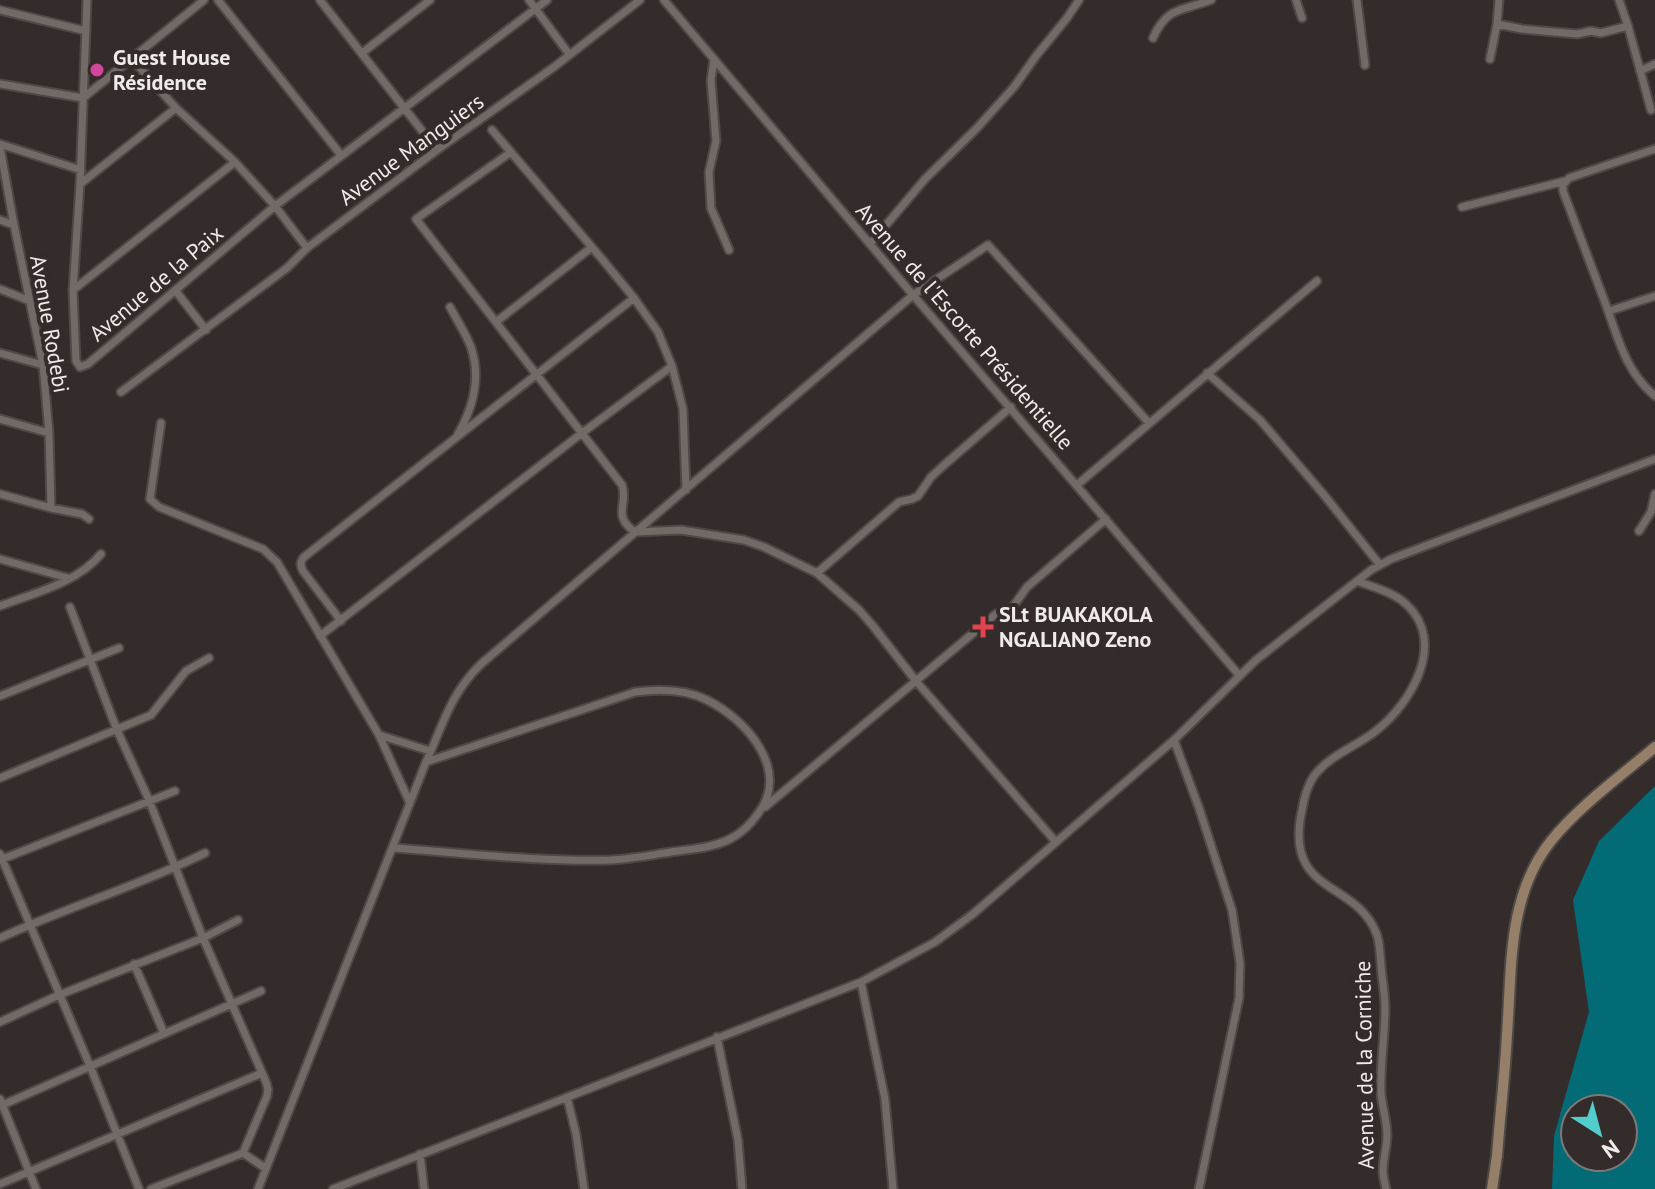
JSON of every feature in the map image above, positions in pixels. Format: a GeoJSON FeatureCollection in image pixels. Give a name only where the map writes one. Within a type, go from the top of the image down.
{"type":"FeatureCollection","features":[{"type":"Feature","properties":{"kind":"main road"},"geometry":{"type":"LineString","coordinates":[[1492,1189],[1515,926],[1524,888],[1552,839],[1655,747]]}},
{"type":"Feature","properties":{"kind":"street","name":"Avenue de la Paix"},"geometry":{"type":"LineString","coordinates":[[87,0],[73,290],[76,361],[80,367],[88,364],[275,206],[547,0]]}},
{"type":"Feature","properties":{"kind":"street"},"geometry":{"type":"LineString","coordinates":[[0,84],[83,98],[204,0]]}},
{"type":"Feature","properties":{"kind":"street"},"geometry":{"type":"LineString","coordinates":[[218,0],[341,155]]}},
{"type":"Feature","properties":{"kind":"street"},"geometry":{"type":"LineString","coordinates":[[321,0],[437,150]]}},
{"type":"Feature","properties":{"kind":"street"},"geometry":{"type":"LineString","coordinates":[[362,53],[430,0]]}},
{"type":"Feature","properties":{"kind":"street"},"geometry":{"type":"LineString","coordinates":[[529,0],[569,54]]}},
{"type":"Feature","properties":{"kind":"street","name":"Avenue Manguiers"},"geometry":{"type":"LineString","coordinates":[[121,392],[287,268],[307,248],[640,0]]}},
{"type":"Feature","properties":{"kind":"street","name":"Avenue de l'Escorte Présidentielle"},"geometry":{"type":"LineString","coordinates":[[664,0],[1239,675]]}},
{"type":"Feature","properties":{"kind":"street"},"geometry":{"type":"LineString","coordinates":[[870,244],[925,179],[1014,87],[1079,0]]}},
{"type":"Feature","properties":{"kind":"street"},"geometry":{"type":"LineString","coordinates":[[1153,38],[1172,12],[1188,3],[1211,0]]}},
{"type":"Feature","properties":{"kind":"street"},"geometry":{"type":"LineString","coordinates":[[1296,0],[1302,18]]}},
{"type":"Feature","properties":{"kind":"street"},"geometry":{"type":"LineString","coordinates":[[1357,0],[1365,65]]}},
{"type":"Feature","properties":{"kind":"street"},"geometry":{"type":"LineString","coordinates":[[1490,59],[1499,0]]}},
{"type":"Feature","properties":{"kind":"street"},"geometry":{"type":"LineString","coordinates":[[1619,0],[1651,110]]}},
{"type":"Feature","properties":{"kind":"street"},"geometry":{"type":"LineString","coordinates":[[0,10],[86,31]]}},
{"type":"Feature","properties":{"kind":"street"},"geometry":{"type":"LineString","coordinates":[[1497,24],[1577,34],[1591,31],[1601,33],[1628,26]]}},
{"type":"Feature","properties":{"kind":"street"},"geometry":{"type":"LineString","coordinates":[[131,58],[176,108],[235,162],[275,206],[307,248]]}},
{"type":"Feature","properties":{"kind":"street"},"geometry":{"type":"LineString","coordinates":[[714,59],[711,80],[716,141],[709,172],[711,208],[729,250]]}},
{"type":"Feature","properties":{"kind":"street"},"geometry":{"type":"LineString","coordinates":[[1640,71],[1655,64]]}},
{"type":"Feature","properties":{"kind":"street"},"geometry":{"type":"LineString","coordinates":[[80,184],[176,108]]}},
{"type":"Feature","properties":{"kind":"street"},"geometry":{"type":"LineString","coordinates":[[492,130],[634,298],[658,332],[672,366],[683,409],[686,490]]}},
{"type":"Feature","properties":{"kind":"street"},"geometry":{"type":"LineString","coordinates":[[0,146],[81,170]]}},
{"type":"Feature","properties":{"kind":"street","name":"Avenue Rodebi"},"geometry":{"type":"LineString","coordinates":[[0,146],[43,365],[51,508]]}},
{"type":"Feature","properties":{"kind":"street"},"geometry":{"type":"LineString","coordinates":[[1462,207],[1565,181],[1655,149]]}},
{"type":"Feature","properties":{"kind":"street"},"geometry":{"type":"LineString","coordinates":[[511,152],[416,219],[622,485],[625,492],[622,515],[629,528],[635,532],[681,530],[744,540],[817,573],[859,610],[916,681],[1055,841]]}},
{"type":"Feature","properties":{"kind":"street"},"geometry":{"type":"LineString","coordinates":[[73,290],[235,162]]}},
{"type":"Feature","properties":{"kind":"street"},"geometry":{"type":"LineString","coordinates":[[1565,181],[1563,191],[1628,363],[1655,396]]}},
{"type":"Feature","properties":{"kind":"street"},"geometry":{"type":"LineString","coordinates":[[0,220],[14,225]]}},
{"type":"Feature","properties":{"kind":"street"},"geometry":{"type":"LineString","coordinates":[[258,1189],[409,802],[454,697],[466,679],[635,532],[913,295],[988,245],[1149,423]]}},
{"type":"Feature","properties":{"kind":"street"},"geometry":{"type":"LineString","coordinates":[[496,322],[592,247]]}},
{"type":"Feature","properties":{"kind":"street"},"geometry":{"type":"LineString","coordinates":[[1077,485],[1317,281]]}},
{"type":"Feature","properties":{"kind":"street"},"geometry":{"type":"LineString","coordinates":[[0,289],[30,301]]}},
{"type":"Feature","properties":{"kind":"street"},"geometry":{"type":"LineString","coordinates":[[175,290],[206,330]]}},
{"type":"Feature","properties":{"kind":"street"},"geometry":{"type":"LineString","coordinates":[[1609,311],[1655,296]]}},
{"type":"Feature","properties":{"kind":"street"},"geometry":{"type":"LineString","coordinates":[[341,621],[303,571],[301,562],[634,298]]}},
{"type":"Feature","properties":{"kind":"street"},"geometry":{"type":"LineString","coordinates":[[450,307],[471,348],[476,379],[470,410],[455,440]]}},
{"type":"Feature","properties":{"kind":"street"},"geometry":{"type":"LineString","coordinates":[[0,353],[43,365]]}},
{"type":"Feature","properties":{"kind":"street"},"geometry":{"type":"LineString","coordinates":[[320,636],[672,366]]}},
{"type":"Feature","properties":{"kind":"street"},"geometry":{"type":"LineString","coordinates":[[1207,373],[1260,420],[1380,565]]}},
{"type":"Feature","properties":{"kind":"street"},"geometry":{"type":"LineString","coordinates":[[817,573],[899,502],[918,496],[931,477],[1011,407]]}},
{"type":"Feature","properties":{"kind":"street"},"geometry":{"type":"LineString","coordinates":[[0,419],[49,433]]}},
{"type":"Feature","properties":{"kind":"street"},"geometry":{"type":"LineString","coordinates":[[161,423],[150,499],[159,507],[263,549],[277,562],[379,735],[409,802]]}},
{"type":"Feature","properties":{"kind":"street"},"geometry":{"type":"LineString","coordinates":[[333,1189],[861,982],[907,958],[954,929],[1174,740],[1239,675],[1380,565],[1655,459]]}},
{"type":"Feature","properties":{"kind":"street"},"geometry":{"type":"LineString","coordinates":[[0,494],[82,514],[89,519]]}},
{"type":"Feature","properties":{"kind":"street"},"geometry":{"type":"LineString","coordinates":[[1639,531],[1651,512],[1655,494]]}},
{"type":"Feature","properties":{"kind":"street"},"geometry":{"type":"LineString","coordinates":[[393,848],[568,860],[615,860],[708,847],[728,840],[745,830],[763,808],[996,614],[1012,608],[1027,587],[1106,519]]}},
{"type":"Feature","properties":{"kind":"street"},"geometry":{"type":"LineString","coordinates":[[0,606],[70,579],[92,565],[101,554]]}},
{"type":"Feature","properties":{"kind":"street"},"geometry":{"type":"LineString","coordinates":[[0,559],[70,579]]}},
{"type":"Feature","properties":{"kind":"street","name":"Avenue de la Corniche"},"geometry":{"type":"LineString","coordinates":[[1357,581],[1389,593],[1406,605],[1417,618],[1425,655],[1408,697],[1393,716],[1375,732],[1326,763],[1314,775],[1301,815],[1300,845],[1302,859],[1309,870],[1370,919],[1378,938],[1385,1006],[1381,1093],[1387,1136],[1383,1171],[1386,1189]]}},
{"type":"Feature","properties":{"kind":"street"},"geometry":{"type":"LineString","coordinates":[[70,607],[117,730],[268,1089],[243,1153],[151,1189]]}},
{"type":"Feature","properties":{"kind":"street"},"geometry":{"type":"LineString","coordinates":[[0,696],[119,648]]}},
{"type":"Feature","properties":{"kind":"street"},"geometry":{"type":"LineString","coordinates":[[0,778],[151,715],[186,671],[209,658]]}},
{"type":"Feature","properties":{"kind":"street"},"geometry":{"type":"LineString","coordinates":[[426,762],[635,692],[686,693],[732,715],[751,735],[767,760],[771,783],[763,808]]}},
{"type":"Feature","properties":{"kind":"street"},"geometry":{"type":"LineString","coordinates":[[379,735],[430,751]]}},
{"type":"Feature","properties":{"kind":"street"},"geometry":{"type":"LineString","coordinates":[[1174,740],[1232,910],[1240,963],[1239,998],[1199,1189]]}},
{"type":"Feature","properties":{"kind":"street"},"geometry":{"type":"LineString","coordinates":[[139,1189],[1,857],[175,791]]}},
{"type":"Feature","properties":{"kind":"street"},"geometry":{"type":"LineString","coordinates":[[0,938],[175,869],[205,853]]}},
{"type":"Feature","properties":{"kind":"street"},"geometry":{"type":"LineString","coordinates":[[0,1022],[203,938],[238,920]]}},
{"type":"Feature","properties":{"kind":"street"},"geometry":{"type":"LineString","coordinates":[[134,964],[164,1033]]}},
{"type":"Feature","properties":{"kind":"street"},"geometry":{"type":"LineString","coordinates":[[861,982],[885,1099],[893,1189]]}},
{"type":"Feature","properties":{"kind":"street"},"geometry":{"type":"LineString","coordinates":[[36,1189],[1,1103],[261,991]]}},
{"type":"Feature","properties":{"kind":"street"},"geometry":{"type":"LineString","coordinates":[[717,1037],[738,1140],[742,1189]]}},
{"type":"Feature","properties":{"kind":"street"},"geometry":{"type":"LineString","coordinates":[[0,1184],[262,1073]]}},
{"type":"Feature","properties":{"kind":"street"},"geometry":{"type":"LineString","coordinates":[[567,1097],[584,1189]]}},
{"type":"Feature","properties":{"kind":"street"},"geometry":{"type":"LineString","coordinates":[[243,1153],[265,1168]]}},
{"type":"Feature","properties":{"kind":"street"},"geometry":{"type":"LineString","coordinates":[[420,1154],[424,1189]]}},
{"type":"Feature","properties":{"kind":"water"},"geometry":{"type":"Polygon","coordinates":[[[1655,786],[1655,1189],[1552,1189],[1554,1136],[1559,1118],[1559,1173],[1639,1173],[1639,1093],[1566,1093],[1589,1012],[1573,900],[1599,841],[1655,786]]]}},
{"type":"Feature","properties":{"kind":"place","name":"Guest House Résidence"},"geometry":{"type":"Point","coordinates":[97,70]}},
{"type":"Feature","properties":{"kind":"place","name":"SLt BUAKAKOLA NGALIANO Zeno"},"geometry":{"type":"Point","coordinates":[983,627]}}]}
